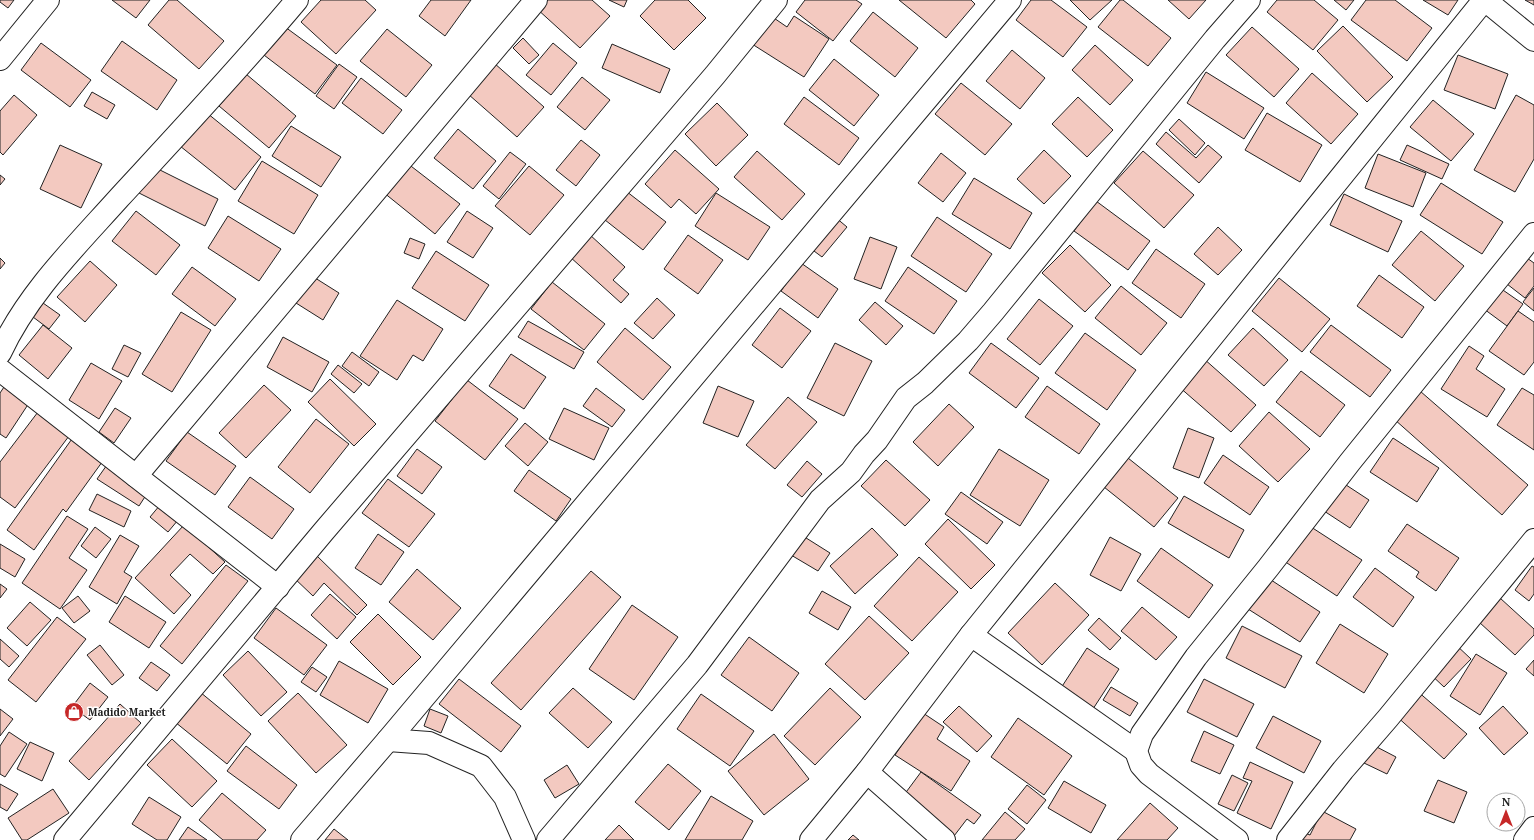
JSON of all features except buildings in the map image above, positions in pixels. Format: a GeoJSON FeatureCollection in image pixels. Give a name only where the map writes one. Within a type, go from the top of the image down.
{"type":"FeatureCollection","features":[{"type":"Feature","properties":{"kind":"street"},"geometry":{"type":"LineString","coordinates":[[0,58],[48,0]]}},
{"type":"Feature","properties":{"kind":"street"},"geometry":{"type":"LineString","coordinates":[[0,354],[8,336],[35,294],[90,231],[260,44],[297,0]]}},
{"type":"Feature","properties":{"kind":"street"},"geometry":{"type":"LineString","coordinates":[[136,476],[536,0]]}},
{"type":"Feature","properties":{"kind":"street"},"geometry":{"type":"LineString","coordinates":[[65,840],[324,531],[715,75],[776,0]]}},
{"type":"Feature","properties":{"kind":"street"},"geometry":{"type":"LineString","coordinates":[[302,840],[388,740],[1010,0]]}},
{"type":"Feature","properties":{"kind":"street"},"geometry":{"type":"LineString","coordinates":[[548,840],[697,665],[820,500],[851,472],[864,454],[877,440],[906,398],[925,383],[968,341],[993,312],[1215,39],[1249,0]]}},
{"type":"Feature","properties":{"kind":"street"},"geometry":{"type":"LineString","coordinates":[[811,840],[868,772],[971,635],[1484,0],[1534,40]]}},
{"type":"Feature","properties":{"kind":"street"},"geometry":{"type":"LineString","coordinates":[[1136,751],[1142,734],[1196,658],[1355,456],[1534,234]]}},
{"type":"Feature","properties":{"kind":"street"},"geometry":{"type":"LineString","coordinates":[[0,370],[278,587]]}},
{"type":"Feature","properties":{"kind":"street"},"geometry":{"type":"LineString","coordinates":[[1288,840],[1342,770],[1393,712],[1534,540]]}},
{"type":"Feature","properties":{"kind":"street"},"geometry":{"type":"LineString","coordinates":[[971,635],[1136,751],[1141,765],[1149,774],[1238,840]]}},
{"type":"Feature","properties":{"kind":"street"},"geometry":{"type":"LineString","coordinates":[[388,740],[429,743],[480,766],[505,797],[524,840]]}},
{"type":"Feature","properties":{"kind":"street"},"geometry":{"type":"LineString","coordinates":[[868,772],[944,840]]}},
{"type":"Feature","properties":{"kind":"street"},"geometry":{"type":"LineString","coordinates":[[1524,840],[1534,828]]}},
{"type":"Feature","properties":{"kind":"place","name":"Madido Market"},"geometry":{"type":"Point","coordinates":[74,712]}}]}
